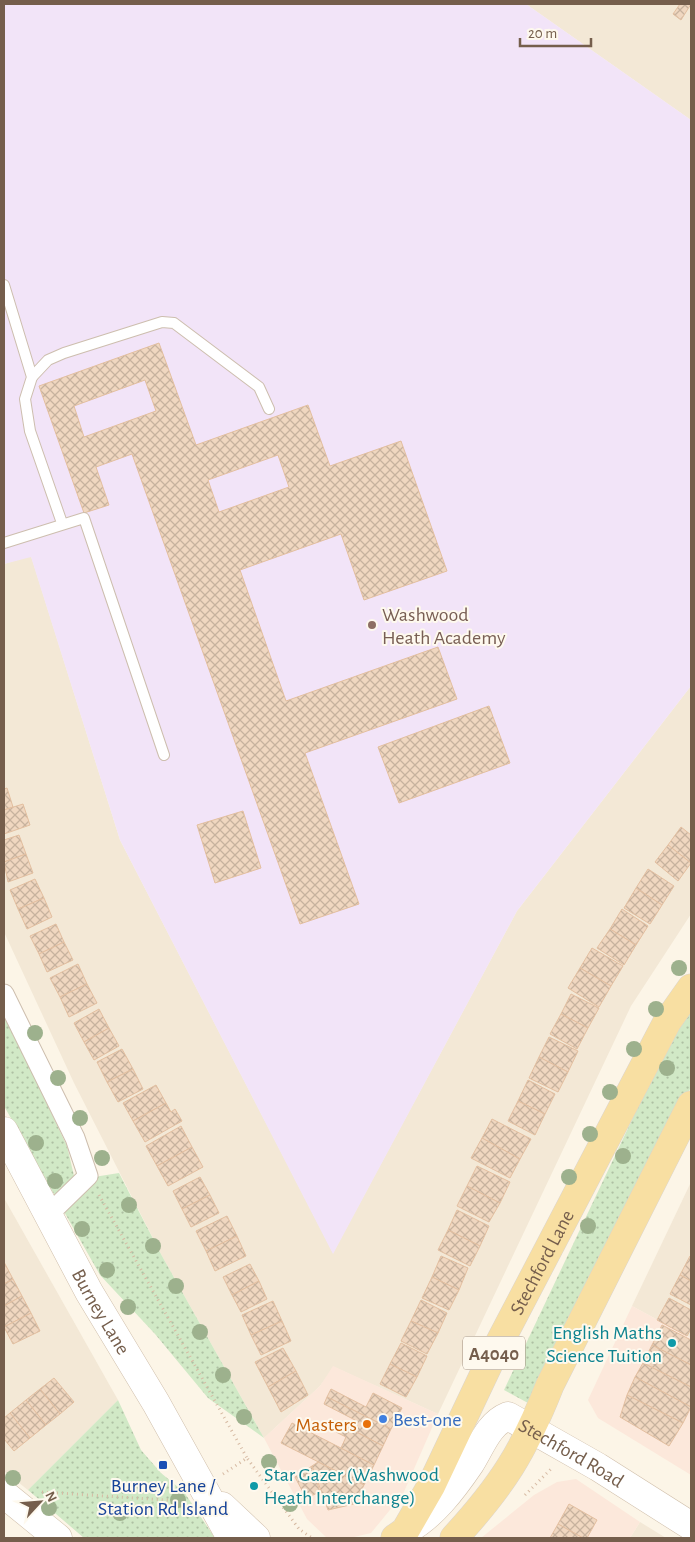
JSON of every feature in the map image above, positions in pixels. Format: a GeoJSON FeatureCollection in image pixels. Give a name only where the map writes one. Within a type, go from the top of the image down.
{"type":"FeatureCollection","features":[{"type":"Feature","properties":{"kind":"main road","name":"Stechford Lane"},"geometry":{"type":"LineString","coordinates":[[400,1534],[431,1486],[493,1355],[588,1178],[667,1022],[691,988]]}},
{"type":"Feature","properties":{"kind":"main road","name":"A4040"},"geometry":{"type":"LineString","coordinates":[[454,1538],[493,1495],[515,1462],[532,1430],[550,1385],[691,1105]]}},
{"type":"Feature","properties":{"kind":"street"},"geometry":{"type":"LineString","coordinates":[[4,994],[76,1138],[88,1176],[49,1214]]}},
{"type":"Feature","properties":{"kind":"street","name":"Burney Lane"},"geometry":{"type":"LineString","coordinates":[[4,1131],[89,1292],[156,1403],[231,1538]]}},
{"type":"Feature","properties":{"kind":"street","name":"Stechford Road"},"geometry":{"type":"LineString","coordinates":[[400,1534],[421,1522],[434,1510],[470,1464],[486,1435],[508,1416],[598,1467],[691,1526]]}},
{"type":"Feature","properties":{"kind":"street","name":"Burney Lane"},"geometry":{"type":"LineString","coordinates":[[203,1488],[256,1538]]}},
{"type":"Feature","properties":{"kind":"street"},"geometry":{"type":"LineString","coordinates":[[10,1499],[58,1538]]}},
{"type":"Feature","properties":{"kind":"lane"},"geometry":{"type":"LineString","coordinates":[[4,285],[32,376]]}},
{"type":"Feature","properties":{"kind":"lane"},"geometry":{"type":"LineString","coordinates":[[62,523],[30,431],[25,399],[32,376],[48,360],[64,353],[162,322],[174,323],[258,387],[269,409]]}},
{"type":"Feature","properties":{"kind":"lane"},"geometry":{"type":"LineString","coordinates":[[4,543],[62,523],[84,518],[164,755]]}},
{"type":"Feature","properties":{"kind":"path"},"geometry":{"type":"LineString","coordinates":[[88,1176],[247,1458],[299,1529],[312,1538]]}},
{"type":"Feature","properties":{"kind":"path"},"geometry":{"type":"LineString","coordinates":[[10,1499],[42,1492],[184,1501],[247,1458]]}},
{"type":"Feature","properties":{"kind":"shaded area","name":"Washwood Heath Academy"},"geometry":{"type":"Polygon","coordinates":[[[4,4],[526,4],[691,120],[691,686],[517,911],[333,1254],[120,840],[31,557],[4,564],[4,4]]]}},
{"type":"Feature","properties":{"kind":"shaded area"},"geometry":{"type":"Polygon","coordinates":[[[526,4],[691,4],[691,120],[526,4]]]}},
{"type":"Feature","properties":{"kind":"shaded area"},"geometry":{"type":"Polygon","coordinates":[[[31,556],[120,840],[333,1253],[517,911],[691,686],[691,914],[631,1006],[438,1414],[334,1367],[320,1386],[264,1438],[162,1256],[74,1083],[4,932],[4,564],[31,556]]]}},
{"type":"Feature","properties":{"kind":"shaded area"},"geometry":{"type":"Polygon","coordinates":[[[691,1182],[691,1338],[632,1306],[691,1182]]]}},
{"type":"Feature","properties":{"kind":"shaded area"},"geometry":{"type":"Polygon","coordinates":[[[4,1198],[118,1400],[28,1490],[4,1471],[4,1198]]]}},
{"type":"Feature","properties":{"kind":"shaded area"},"geometry":{"type":"Polygon","coordinates":[[[632,1306],[691,1338],[691,1475],[598,1418],[588,1400],[632,1306]]]}},
{"type":"Feature","properties":{"kind":"shaded area"},"geometry":{"type":"Polygon","coordinates":[[[333,1366],[438,1414],[403,1494],[371,1533],[350,1538],[327,1538],[307,1519],[264,1438],[320,1386],[333,1366]]]}},
{"type":"Feature","properties":{"kind":"shaded area"},"geometry":{"type":"Polygon","coordinates":[[[576,1479],[640,1522],[630,1538],[481,1538],[534,1495],[557,1482],[576,1479]]]}},
{"type":"Feature","properties":{"kind":"shaded area"},"geometry":{"type":"Polygon","coordinates":[[[640,1522],[666,1538],[630,1538],[640,1522]]]}},
{"type":"Feature","properties":{"kind":"green space"},"geometry":{"type":"Polygon","coordinates":[[[691,1006],[691,1087],[587,1294],[528,1403],[504,1390],[675,1029],[691,1006]]]}},
{"type":"Feature","properties":{"kind":"green space"},"geometry":{"type":"Polygon","coordinates":[[[4,1014],[67,1146],[75,1180],[119,1173],[162,1256],[264,1438],[208,1398],[155,1334],[100,1275],[4,1106],[4,1014]]]}},
{"type":"Feature","properties":{"kind":"green space"},"geometry":{"type":"Polygon","coordinates":[[[118,1400],[141,1450],[161,1473],[184,1492],[215,1538],[84,1538],[28,1490],[118,1400]]]}},
{"type":"Feature","properties":{"kind":"building"},"geometry":{"type":"Polygon","coordinates":[[[680,4],[691,4],[681,20],[673,14],[680,4]]]}},
{"type":"Feature","properties":{"kind":"building"},"geometry":{"type":"Polygon","coordinates":[[[159,343],[196,445],[308,405],[330,466],[401,441],[447,571],[364,600],[341,534],[240,570],[286,701],[438,647],[457,699],[305,753],[359,904],[300,924],[132,454],[96,467],[109,505],[84,513],[39,386],[159,343]],[[145,380],[74,406],[84,437],[156,411],[145,380]],[[278,455],[208,480],[219,512],[289,487],[278,455]]]}},
{"type":"Feature","properties":{"kind":"building"},"geometry":{"type":"Polygon","coordinates":[[[489,706],[510,763],[399,803],[378,747],[489,706]]]}},
{"type":"Feature","properties":{"kind":"building"},"geometry":{"type":"Polygon","coordinates":[[[7,788],[13,807],[4,810],[4,789],[7,788]]]}},
{"type":"Feature","properties":{"kind":"building"},"geometry":{"type":"Polygon","coordinates":[[[23,804],[30,825],[4,834],[4,810],[23,804]]]}},
{"type":"Feature","properties":{"kind":"building"},"geometry":{"type":"Polygon","coordinates":[[[243,811],[261,868],[215,883],[197,825],[243,811]]]}},
{"type":"Feature","properties":{"kind":"building"},"geometry":{"type":"Polygon","coordinates":[[[681,827],[691,835],[691,863],[668,845],[681,827]]]}},
{"type":"Feature","properties":{"kind":"building"},"geometry":{"type":"Polygon","coordinates":[[[19,835],[26,854],[4,862],[4,840],[19,835]]]}},
{"type":"Feature","properties":{"kind":"building"},"geometry":{"type":"Polygon","coordinates":[[[668,845],[691,863],[678,881],[655,862],[668,845]]]}},
{"type":"Feature","properties":{"kind":"building"},"geometry":{"type":"Polygon","coordinates":[[[26,854],[33,873],[8,882],[4,862],[26,854]]]}},
{"type":"Feature","properties":{"kind":"building"},"geometry":{"type":"Polygon","coordinates":[[[648,869],[674,886],[662,905],[636,888],[648,869]]]}},
{"type":"Feature","properties":{"kind":"building"},"geometry":{"type":"Polygon","coordinates":[[[35,879],[44,898],[18,909],[10,890],[35,879]]]}},
{"type":"Feature","properties":{"kind":"building"},"geometry":{"type":"Polygon","coordinates":[[[636,888],[662,905],[650,924],[624,908],[636,888]]]}},
{"type":"Feature","properties":{"kind":"building"},"geometry":{"type":"Polygon","coordinates":[[[44,898],[52,917],[27,929],[18,909],[44,898]]]}},
{"type":"Feature","properties":{"kind":"building"},"geometry":{"type":"Polygon","coordinates":[[[622,909],[648,926],[636,945],[610,929],[622,909]]]}},
{"type":"Feature","properties":{"kind":"building"},"geometry":{"type":"Polygon","coordinates":[[[56,924],[64,942],[39,954],[30,936],[56,924]]]}},
{"type":"Feature","properties":{"kind":"building"},"geometry":{"type":"Polygon","coordinates":[[[610,929],[636,945],[624,965],[597,948],[610,929]]]}},
{"type":"Feature","properties":{"kind":"building"},"geometry":{"type":"Polygon","coordinates":[[[64,942],[73,960],[47,972],[39,954],[64,942]]]}},
{"type":"Feature","properties":{"kind":"building"},"geometry":{"type":"Polygon","coordinates":[[[592,948],[623,966],[611,986],[580,968],[592,948]]]}},
{"type":"Feature","properties":{"kind":"building"},"geometry":{"type":"Polygon","coordinates":[[[78,964],[87,984],[60,997],[50,978],[78,964]]]}},
{"type":"Feature","properties":{"kind":"building"},"geometry":{"type":"Polygon","coordinates":[[[580,968],[611,986],[599,1007],[568,988],[580,968]]]}},
{"type":"Feature","properties":{"kind":"building"},"geometry":{"type":"Polygon","coordinates":[[[87,984],[97,1003],[69,1017],[60,997],[87,984]]]}},
{"type":"Feature","properties":{"kind":"building"},"geometry":{"type":"Polygon","coordinates":[[[571,994],[599,1008],[588,1028],[561,1014],[571,994]]]}},
{"type":"Feature","properties":{"kind":"building"},"geometry":{"type":"Polygon","coordinates":[[[99,1009],[109,1028],[84,1042],[74,1023],[99,1009]]]}},
{"type":"Feature","properties":{"kind":"building"},"geometry":{"type":"Polygon","coordinates":[[[561,1014],[588,1028],[577,1049],[550,1034],[561,1014]]]}},
{"type":"Feature","properties":{"kind":"building"},"geometry":{"type":"Polygon","coordinates":[[[109,1028],[119,1046],[94,1060],[84,1042],[109,1028]]]}},
{"type":"Feature","properties":{"kind":"building"},"geometry":{"type":"Polygon","coordinates":[[[549,1037],[578,1051],[568,1072],[539,1057],[549,1037]]]}},
{"type":"Feature","properties":{"kind":"building"},"geometry":{"type":"Polygon","coordinates":[[[122,1049],[133,1069],[107,1082],[97,1062],[122,1049]]]}},
{"type":"Feature","properties":{"kind":"building"},"geometry":{"type":"Polygon","coordinates":[[[539,1057],[568,1072],[558,1092],[529,1078],[539,1057]]]}},
{"type":"Feature","properties":{"kind":"building"},"geometry":{"type":"Polygon","coordinates":[[[133,1069],[143,1089],[118,1102],[107,1082],[133,1069]]]}},
{"type":"Feature","properties":{"kind":"building"},"geometry":{"type":"Polygon","coordinates":[[[528,1080],[555,1094],[545,1114],[518,1101],[528,1080]]]}},
{"type":"Feature","properties":{"kind":"building"},"geometry":{"type":"Polygon","coordinates":[[[156,1085],[166,1103],[133,1121],[123,1103],[156,1085]]]}},
{"type":"Feature","properties":{"kind":"building"},"geometry":{"type":"Polygon","coordinates":[[[518,1101],[545,1114],[535,1135],[508,1121],[518,1101]]]}},
{"type":"Feature","properties":{"kind":"building"},"geometry":{"type":"Polygon","coordinates":[[[166,1103],[171,1112],[175,1109],[182,1121],[145,1142],[133,1121],[166,1103]]]}},
{"type":"Feature","properties":{"kind":"building"},"geometry":{"type":"Polygon","coordinates":[[[492,1119],[531,1139],[520,1159],[482,1138],[492,1119]]]}},
{"type":"Feature","properties":{"kind":"building"},"geometry":{"type":"Polygon","coordinates":[[[181,1126],[192,1147],[157,1166],[146,1146],[181,1126]]]}},
{"type":"Feature","properties":{"kind":"building"},"geometry":{"type":"Polygon","coordinates":[[[482,1138],[520,1159],[510,1178],[471,1158],[482,1138]]]}},
{"type":"Feature","properties":{"kind":"building"},"geometry":{"type":"Polygon","coordinates":[[[192,1147],[203,1167],[168,1186],[157,1166],[192,1147]]]}},
{"type":"Feature","properties":{"kind":"building"},"geometry":{"type":"Polygon","coordinates":[[[477,1166],[510,1182],[500,1203],[467,1186],[477,1166]]]}},
{"type":"Feature","properties":{"kind":"building"},"geometry":{"type":"Polygon","coordinates":[[[200,1177],[210,1195],[182,1209],[173,1191],[200,1177]]]}},
{"type":"Feature","properties":{"kind":"building"},"geometry":{"type":"Polygon","coordinates":[[[467,1186],[500,1203],[489,1222],[457,1206],[467,1186]]]}},
{"type":"Feature","properties":{"kind":"building"},"geometry":{"type":"Polygon","coordinates":[[[210,1195],[219,1213],[191,1227],[182,1209],[210,1195]]]}},
{"type":"Feature","properties":{"kind":"building"},"geometry":{"type":"Polygon","coordinates":[[[457,1210],[489,1226],[480,1246],[448,1230],[457,1210]]]}},
{"type":"Feature","properties":{"kind":"building"},"geometry":{"type":"Polygon","coordinates":[[[227,1216],[237,1236],[206,1251],[196,1231],[227,1216]]]}},
{"type":"Feature","properties":{"kind":"building"},"geometry":{"type":"Polygon","coordinates":[[[448,1230],[480,1246],[470,1266],[438,1250],[448,1230]]]}},
{"type":"Feature","properties":{"kind":"building"},"geometry":{"type":"Polygon","coordinates":[[[237,1236],[246,1256],[215,1271],[206,1251],[237,1236]]]}},
{"type":"Feature","properties":{"kind":"building"},"geometry":{"type":"Polygon","coordinates":[[[441,1256],[468,1268],[459,1290],[432,1277],[441,1256]]]}},
{"type":"Feature","properties":{"kind":"building"},"geometry":{"type":"Polygon","coordinates":[[[691,1257],[691,1281],[680,1275],[691,1257]]]}},
{"type":"Feature","properties":{"kind":"building"},"geometry":{"type":"Polygon","coordinates":[[[4,1262],[13,1279],[4,1284],[4,1262]]]}},
{"type":"Feature","properties":{"kind":"building"},"geometry":{"type":"Polygon","coordinates":[[[250,1264],[259,1281],[232,1295],[223,1277],[250,1264]]]}},
{"type":"Feature","properties":{"kind":"building"},"geometry":{"type":"Polygon","coordinates":[[[680,1275],[691,1281],[691,1305],[670,1294],[680,1275]]]}},
{"type":"Feature","properties":{"kind":"building"},"geometry":{"type":"Polygon","coordinates":[[[432,1277],[459,1290],[449,1310],[422,1298],[432,1277]]]}},
{"type":"Feature","properties":{"kind":"building"},"geometry":{"type":"Polygon","coordinates":[[[13,1279],[22,1296],[4,1306],[4,1284],[13,1279]]]}},
{"type":"Feature","properties":{"kind":"building"},"geometry":{"type":"Polygon","coordinates":[[[259,1281],[267,1299],[241,1312],[232,1295],[259,1281]]]}},
{"type":"Feature","properties":{"kind":"building"},"geometry":{"type":"Polygon","coordinates":[[[22,1296],[31,1313],[4,1327],[4,1306],[22,1296]]]}},
{"type":"Feature","properties":{"kind":"building"},"geometry":{"type":"Polygon","coordinates":[[[669,1298],[691,1310],[691,1329],[687,1336],[657,1320],[669,1298]]]}},
{"type":"Feature","properties":{"kind":"building"},"geometry":{"type":"Polygon","coordinates":[[[421,1300],[447,1313],[438,1333],[411,1321],[421,1300]]]}},
{"type":"Feature","properties":{"kind":"building"},"geometry":{"type":"Polygon","coordinates":[[[273,1301],[282,1321],[251,1335],[242,1315],[273,1301]]]}},
{"type":"Feature","properties":{"kind":"building"},"geometry":{"type":"Polygon","coordinates":[[[31,1313],[40,1331],[13,1344],[4,1327],[31,1313]]]}},
{"type":"Feature","properties":{"kind":"building"},"geometry":{"type":"Polygon","coordinates":[[[282,1321],[291,1341],[261,1355],[251,1335],[282,1321]]]}},
{"type":"Feature","properties":{"kind":"building"},"geometry":{"type":"Polygon","coordinates":[[[411,1321],[438,1333],[427,1354],[401,1341],[411,1321]]]}},
{"type":"Feature","properties":{"kind":"building","name":"English Maths Science Tuition"},"geometry":{"type":"Polygon","coordinates":[[[662,1325],[691,1340],[691,1365],[652,1345],[662,1325]]]}},
{"type":"Feature","properties":{"kind":"building"},"geometry":{"type":"Polygon","coordinates":[[[401,1343],[427,1356],[417,1377],[390,1364],[401,1343]]]}},
{"type":"Feature","properties":{"kind":"building"},"geometry":{"type":"Polygon","coordinates":[[[652,1345],[691,1365],[691,1387],[643,1363],[652,1345]]]}},
{"type":"Feature","properties":{"kind":"building"},"geometry":{"type":"Polygon","coordinates":[[[283,1348],[296,1371],[268,1387],[255,1362],[283,1348]]]}},
{"type":"Feature","properties":{"kind":"building"},"geometry":{"type":"Polygon","coordinates":[[[643,1363],[691,1387],[691,1407],[635,1377],[643,1363]]]}},
{"type":"Feature","properties":{"kind":"building"},"geometry":{"type":"Polygon","coordinates":[[[390,1364],[417,1377],[406,1397],[380,1384],[390,1364]]]}},
{"type":"Feature","properties":{"kind":"building"},"geometry":{"type":"Polygon","coordinates":[[[296,1371],[308,1395],[281,1412],[268,1387],[296,1371]]]}},
{"type":"Feature","properties":{"kind":"building"},"geometry":{"type":"Polygon","coordinates":[[[635,1377],[691,1407],[683,1423],[627,1395],[635,1377]]]}},
{"type":"Feature","properties":{"kind":"building"},"geometry":{"type":"Polygon","coordinates":[[[54,1378],[74,1402],[60,1414],[40,1389],[54,1378]]]}},
{"type":"Feature","properties":{"kind":"building"},"geometry":{"type":"Polygon","coordinates":[[[40,1389],[60,1414],[46,1425],[26,1400],[40,1389]]]}},
{"type":"Feature","properties":{"kind":"building","name":"Best-one"},"geometry":{"type":"Polygon","coordinates":[[[331,1389],[366,1407],[373,1393],[402,1408],[391,1429],[327,1397],[331,1389]]]}},
{"type":"Feature","properties":{"kind":"building"},"geometry":{"type":"Polygon","coordinates":[[[627,1395],[683,1423],[669,1446],[620,1417],[627,1395]]]}},
{"type":"Feature","properties":{"kind":"building","name":"Masters"},"geometry":{"type":"Polygon","coordinates":[[[327,1397],[391,1429],[383,1446],[351,1429],[355,1420],[324,1404],[327,1397]]]}},
{"type":"Feature","properties":{"kind":"building"},"geometry":{"type":"Polygon","coordinates":[[[26,1400],[46,1425],[30,1438],[10,1413],[26,1400]]]}},
{"type":"Feature","properties":{"kind":"building"},"geometry":{"type":"Polygon","coordinates":[[[10,1413],[30,1438],[14,1451],[4,1439],[4,1418],[10,1413]]]}},
{"type":"Feature","properties":{"kind":"building"},"geometry":{"type":"Polygon","coordinates":[[[292,1423],[374,1465],[364,1485],[281,1443],[292,1423]]]}},
{"type":"Feature","properties":{"kind":"building"},"geometry":{"type":"Polygon","coordinates":[[[341,1424],[383,1446],[374,1465],[341,1448],[346,1437],[336,1432],[341,1424]]]}},
{"type":"Feature","properties":{"kind":"building"},"geometry":{"type":"Polygon","coordinates":[[[318,1462],[364,1485],[354,1504],[328,1510],[312,1466],[318,1462]]]}},
{"type":"Feature","properties":{"kind":"building"},"geometry":{"type":"Polygon","coordinates":[[[312,1466],[320,1492],[306,1498],[295,1477],[312,1466]]]}},
{"type":"Feature","properties":{"kind":"building"},"geometry":{"type":"Polygon","coordinates":[[[569,1504],[597,1520],[587,1538],[583,1538],[558,1524],[569,1504]]]}},
{"type":"Feature","properties":{"kind":"building"},"geometry":{"type":"Polygon","coordinates":[[[558,1524],[583,1538],[550,1538],[558,1524]]]}},
{"type":"Feature","properties":{"kind":"place","name":"Washwood Heath Academy"},"geometry":{"type":"Point","coordinates":[372,625]}},
{"type":"Feature","properties":{"kind":"place","name":"English Maths Science Tuition"},"geometry":{"type":"Point","coordinates":[672,1343]}},
{"type":"Feature","properties":{"kind":"place","name":"Best-one"},"geometry":{"type":"Point","coordinates":[383,1419]}},
{"type":"Feature","properties":{"kind":"place","name":"Masters"},"geometry":{"type":"Point","coordinates":[367,1424]}},
{"type":"Feature","properties":{"kind":"place","name":"Burney Lane / Station Rd Island"},"geometry":{"type":"Point","coordinates":[163,1465]}},
{"type":"Feature","properties":{"kind":"place","name":"Star Gazer (Washwood Heath Interchange)"},"geometry":{"type":"Point","coordinates":[254,1486]}}]}
